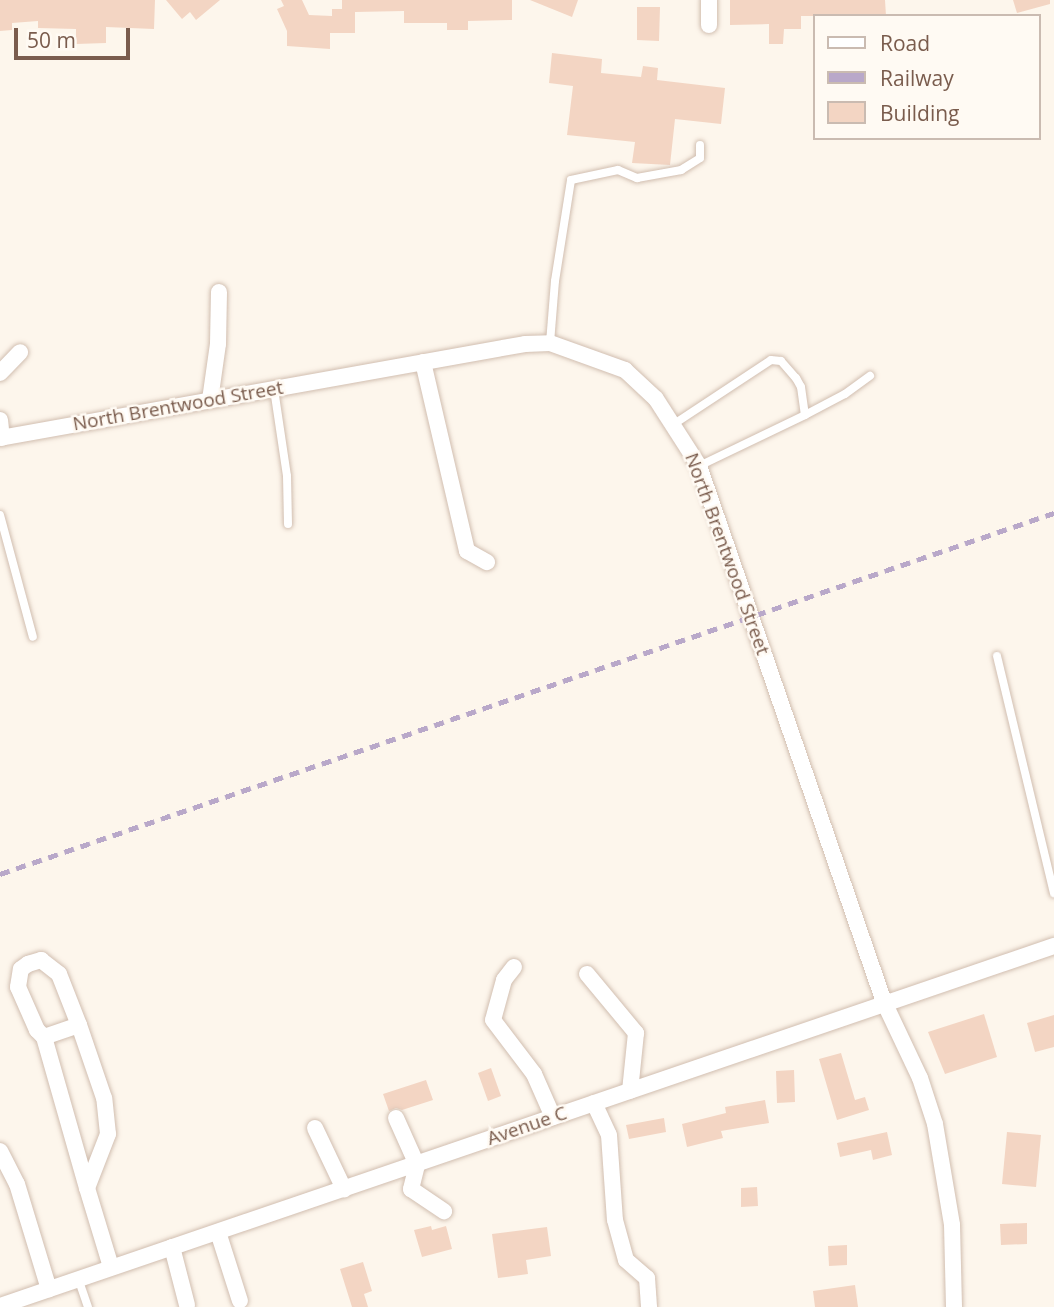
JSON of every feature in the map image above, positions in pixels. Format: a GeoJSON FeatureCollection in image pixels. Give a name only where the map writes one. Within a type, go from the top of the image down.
{"type":"FeatureCollection","features":[{"type":"Feature","properties":{"kind":"street"},"geometry":{"type":"LineString","coordinates":[[709,0],[709,25]]}},
{"type":"Feature","properties":{"kind":"street"},"geometry":{"type":"LineString","coordinates":[[210,400],[218,344],[219,292]]}},
{"type":"Feature","properties":{"kind":"street","name":"North Brentwood Street"},"geometry":{"type":"LineString","coordinates":[[1,438],[525,344],[550,343],[625,370],[656,400],[699,466],[884,1002],[920,1078],[935,1124],[952,1225],[954,1307]]}},
{"type":"Feature","properties":{"kind":"street"},"geometry":{"type":"LineString","coordinates":[[0,373],[20,352]]}},
{"type":"Feature","properties":{"kind":"street"},"geometry":{"type":"LineString","coordinates":[[423,362],[467,551],[487,562]]}},
{"type":"Feature","properties":{"kind":"street"},"geometry":{"type":"LineString","coordinates":[[0,419],[1,438]]}},
{"type":"Feature","properties":{"kind":"street","name":"Avenue C"},"geometry":{"type":"LineString","coordinates":[[0,1306],[1054,946]]}},
{"type":"Feature","properties":{"kind":"street"},"geometry":{"type":"LineString","coordinates":[[87,1188],[108,1134],[104,1098],[59,974],[41,960],[21,969],[18,987],[37,1030],[44,1037],[87,1188],[110,1268]]}},
{"type":"Feature","properties":{"kind":"street"},"geometry":{"type":"LineString","coordinates":[[514,967],[504,980],[493,1020],[534,1074],[554,1117]]}},
{"type":"Feature","properties":{"kind":"street"},"geometry":{"type":"LineString","coordinates":[[587,974],[636,1034],[630,1091]]}},
{"type":"Feature","properties":{"kind":"street"},"geometry":{"type":"LineString","coordinates":[[44,1037],[79,1025]]}},
{"type":"Feature","properties":{"kind":"street"},"geometry":{"type":"LineString","coordinates":[[594,1103],[608,1135],[615,1220],[626,1260],[647,1278],[649,1307]]}},
{"type":"Feature","properties":{"kind":"street"},"geometry":{"type":"LineString","coordinates":[[396,1118],[416,1163],[411,1189],[444,1211]]}},
{"type":"Feature","properties":{"kind":"street"},"geometry":{"type":"LineString","coordinates":[[315,1128],[344,1189]]}},
{"type":"Feature","properties":{"kind":"street"},"geometry":{"type":"LineString","coordinates":[[0,1150],[17,1184],[48,1289]]}},
{"type":"Feature","properties":{"kind":"street"},"geometry":{"type":"LineString","coordinates":[[218,1232],[240,1301]]}},
{"type":"Feature","properties":{"kind":"street"},"geometry":{"type":"LineString","coordinates":[[172,1247],[187,1304]]}},
{"type":"Feature","properties":{"kind":"lane"},"geometry":{"type":"LineString","coordinates":[[550,343],[555,281],[571,180],[618,170],[637,177],[681,170],[700,158],[700,145]]}},
{"type":"Feature","properties":{"kind":"lane"},"geometry":{"type":"LineString","coordinates":[[674,424],[771,360],[781,361],[796,378],[805,415]]}},
{"type":"Feature","properties":{"kind":"lane"},"geometry":{"type":"LineString","coordinates":[[699,466],[845,394],[870,376]]}},
{"type":"Feature","properties":{"kind":"lane"},"geometry":{"type":"LineString","coordinates":[[274,389],[287,476],[288,524]]}},
{"type":"Feature","properties":{"kind":"lane"},"geometry":{"type":"LineString","coordinates":[[0,514],[33,636]]}},
{"type":"Feature","properties":{"kind":"lane"},"geometry":{"type":"LineString","coordinates":[[997,656],[1054,893]]}},
{"type":"Feature","properties":{"kind":"lane"},"geometry":{"type":"LineString","coordinates":[[78,1279],[88,1307]]}},
{"type":"Feature","properties":{"kind":"building"},"geometry":{"type":"Polygon","coordinates":[[[0,0],[155,0],[154,29],[106,27],[106,43],[76,44],[76,29],[38,28],[38,21],[12,23],[12,30],[0,31],[0,0]]]}},
{"type":"Feature","properties":{"kind":"building"},"geometry":{"type":"Polygon","coordinates":[[[166,0],[220,0],[196,20],[190,12],[182,19],[166,0]]]}},
{"type":"Feature","properties":{"kind":"building"},"geometry":{"type":"Polygon","coordinates":[[[281,0],[302,0],[309,15],[332,16],[332,9],[342,9],[342,0],[512,0],[512,20],[468,21],[468,30],[447,30],[447,23],[404,23],[404,11],[355,12],[355,33],[330,33],[330,49],[287,46],[287,31],[277,9],[284,6],[281,0]]]}},
{"type":"Feature","properties":{"kind":"building"},"geometry":{"type":"Polygon","coordinates":[[[530,0],[578,0],[572,17],[530,0]]]}},
{"type":"Feature","properties":{"kind":"building"},"geometry":{"type":"Polygon","coordinates":[[[730,0],[885,0],[886,14],[801,16],[801,29],[784,29],[783,44],[769,44],[769,24],[730,25],[730,0]]]}},
{"type":"Feature","properties":{"kind":"building"},"geometry":{"type":"Polygon","coordinates":[[[1013,0],[1050,0],[1050,4],[1017,13],[1013,0]]]}},
{"type":"Feature","properties":{"kind":"building"},"geometry":{"type":"Polygon","coordinates":[[[637,7],[660,7],[659,41],[637,40],[637,7]]]}},
{"type":"Feature","properties":{"kind":"building"},"geometry":{"type":"Polygon","coordinates":[[[552,53],[602,59],[601,73],[641,77],[643,66],[658,68],[657,80],[725,88],[721,124],[675,119],[670,165],[632,163],[635,142],[567,135],[573,86],[549,83],[552,53]]]}},
{"type":"Feature","properties":{"kind":"building"},"geometry":{"type":"Polygon","coordinates":[[[984,1014],[997,1057],[945,1074],[928,1032],[984,1014]]]}},
{"type":"Feature","properties":{"kind":"building"},"geometry":{"type":"Polygon","coordinates":[[[1054,1015],[1054,1047],[1035,1052],[1027,1023],[1054,1015]]]}},
{"type":"Feature","properties":{"kind":"building"},"geometry":{"type":"Polygon","coordinates":[[[841,1053],[855,1100],[865,1097],[869,1110],[837,1120],[819,1059],[841,1053]]]}},
{"type":"Feature","properties":{"kind":"building"},"geometry":{"type":"Polygon","coordinates":[[[491,1068],[501,1096],[488,1101],[478,1073],[491,1068]]]}},
{"type":"Feature","properties":{"kind":"building"},"geometry":{"type":"Polygon","coordinates":[[[794,1070],[795,1102],[777,1103],[776,1071],[794,1070]]]}},
{"type":"Feature","properties":{"kind":"building"},"geometry":{"type":"Polygon","coordinates":[[[426,1080],[433,1100],[402,1110],[396,1108],[389,1111],[383,1094],[426,1080]]]}},
{"type":"Feature","properties":{"kind":"building"},"geometry":{"type":"Polygon","coordinates":[[[765,1100],[769,1123],[721,1131],[723,1138],[687,1147],[682,1124],[726,1113],[725,1107],[765,1100]]]}},
{"type":"Feature","properties":{"kind":"building"},"geometry":{"type":"Polygon","coordinates":[[[664,1118],[666,1132],[629,1139],[626,1125],[664,1118]]]}},
{"type":"Feature","properties":{"kind":"building"},"geometry":{"type":"Polygon","coordinates":[[[887,1132],[892,1155],[873,1160],[871,1150],[840,1157],[837,1143],[887,1132]]]}},
{"type":"Feature","properties":{"kind":"building"},"geometry":{"type":"Polygon","coordinates":[[[1007,1132],[1041,1135],[1036,1187],[1002,1184],[1007,1132]]]}},
{"type":"Feature","properties":{"kind":"building"},"geometry":{"type":"Polygon","coordinates":[[[757,1187],[758,1206],[741,1207],[741,1188],[757,1187]]]}},
{"type":"Feature","properties":{"kind":"building"},"geometry":{"type":"Polygon","coordinates":[[[1027,1223],[1027,1244],[1001,1245],[1000,1224],[1027,1223]]]}},
{"type":"Feature","properties":{"kind":"building"},"geometry":{"type":"Polygon","coordinates":[[[431,1226],[432,1230],[446,1226],[452,1249],[422,1257],[414,1230],[431,1226]]]}},
{"type":"Feature","properties":{"kind":"building"},"geometry":{"type":"Polygon","coordinates":[[[547,1227],[551,1256],[526,1260],[528,1274],[498,1278],[492,1234],[547,1227]]]}},
{"type":"Feature","properties":{"kind":"building"},"geometry":{"type":"Polygon","coordinates":[[[847,1245],[847,1265],[829,1266],[828,1246],[847,1245]]]}},
{"type":"Feature","properties":{"kind":"building"},"geometry":{"type":"Polygon","coordinates":[[[363,1262],[372,1291],[364,1294],[368,1307],[352,1307],[340,1269],[363,1262]]]}},
{"type":"Feature","properties":{"kind":"building"},"geometry":{"type":"Polygon","coordinates":[[[855,1285],[858,1307],[815,1307],[813,1291],[855,1285]]]}},
{"type":"Feature","properties":{"kind":"railway"},"geometry":{"type":"LineString","coordinates":[[0,874],[1054,513]]}}]}
